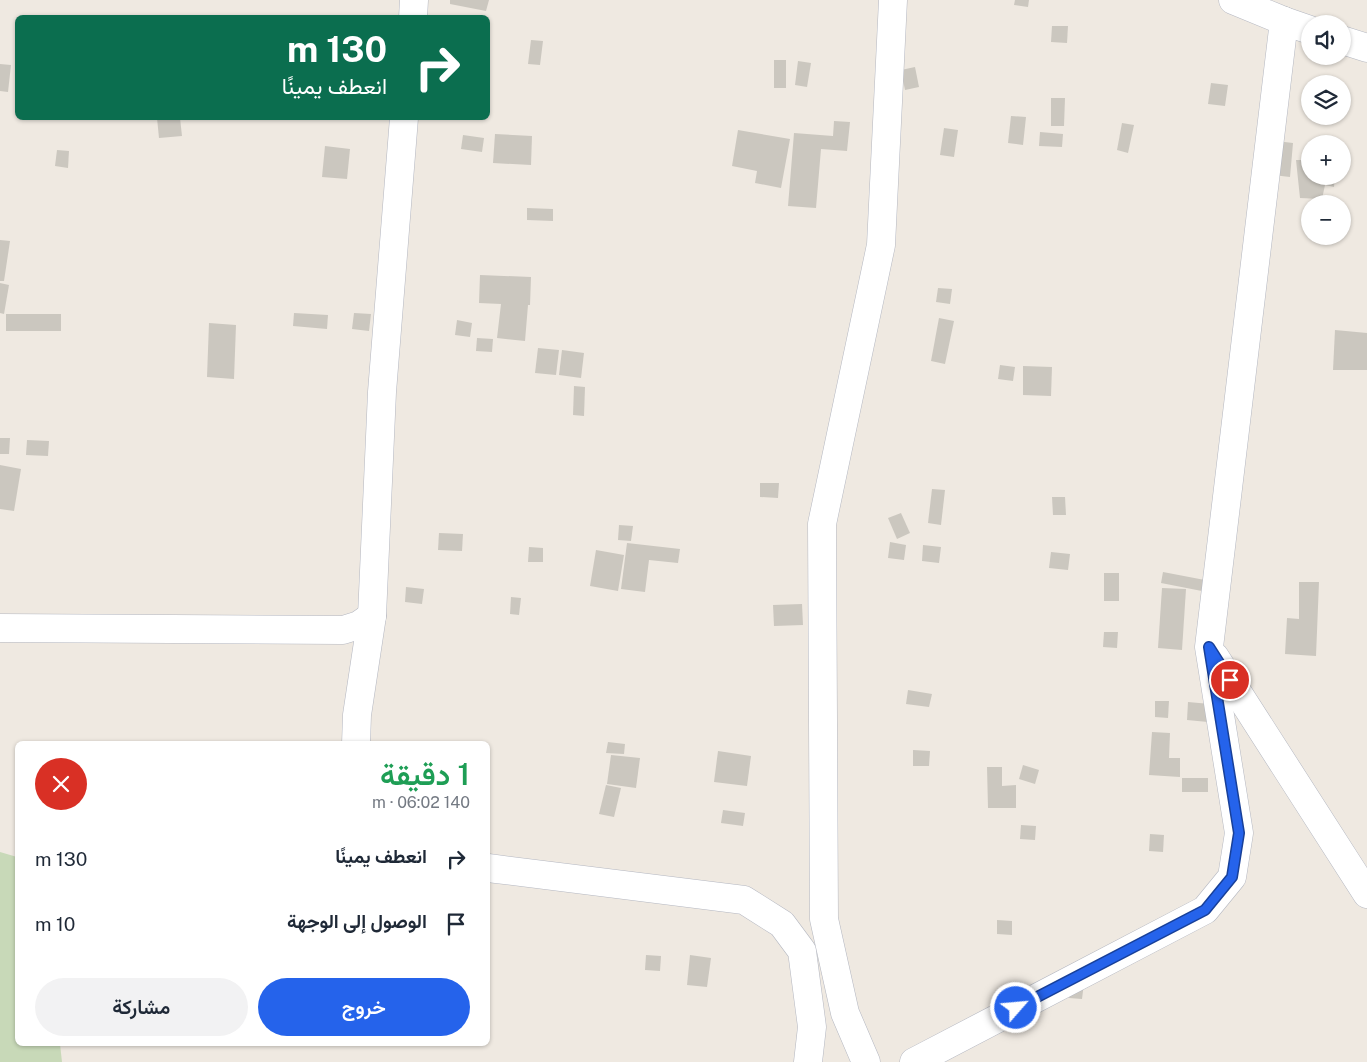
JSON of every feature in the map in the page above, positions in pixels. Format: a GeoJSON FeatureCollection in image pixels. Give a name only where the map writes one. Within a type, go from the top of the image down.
{"type":"FeatureCollection","features":[{"type":"Feature","properties":{"kind":"street"},"geometry":{"type":"LineString","coordinates":[[413,15],[414,0]]}},
{"type":"Feature","properties":{"kind":"street"},"geometry":{"type":"LineString","coordinates":[[866,1062],[845,1013],[824,919],[822,524],[880,245],[893,0]]}},
{"type":"Feature","properties":{"kind":"street"},"geometry":{"type":"LineString","coordinates":[[1234,0],[1301,27]]}},
{"type":"Feature","properties":{"kind":"street"},"geometry":{"type":"LineString","coordinates":[[914,1062],[1205,910],[1232,877],[1239,833],[1209,647],[1284,21]]}},
{"type":"Feature","properties":{"kind":"street"},"geometry":{"type":"LineString","coordinates":[[1351,43],[1367,48]]}},
{"type":"Feature","properties":{"kind":"street"},"geometry":{"type":"LineString","coordinates":[[356,741],[357,715],[372,616],[382,392],[404,120]]}},
{"type":"Feature","properties":{"kind":"street"},"geometry":{"type":"LineString","coordinates":[[0,628],[342,630],[359,626],[372,616]]}},
{"type":"Feature","properties":{"kind":"street"},"geometry":{"type":"LineString","coordinates":[[1209,647],[1367,894]]}},
{"type":"Feature","properties":{"kind":"street"},"geometry":{"type":"LineString","coordinates":[[490,868],[744,900],[782,924],[802,951],[812,1027],[808,1062]]}},
{"type":"Feature","properties":{"kind":"green space"},"geometry":{"type":"Polygon","coordinates":[[[0,852],[15,856],[15,1046],[60,1046],[62,1062],[0,1062],[0,852]]]}},
{"type":"Feature","properties":{"kind":"building"},"geometry":{"type":"Polygon","coordinates":[[[450,0],[489,0],[486,11],[450,4],[450,0]]]}},
{"type":"Feature","properties":{"kind":"building"},"geometry":{"type":"Polygon","coordinates":[[[1015,0],[1029,0],[1028,7],[1014,5],[1015,0]]]}},
{"type":"Feature","properties":{"kind":"building"},"geometry":{"type":"Polygon","coordinates":[[[1052,26],[1068,26],[1067,43],[1051,42],[1052,26]]]}},
{"type":"Feature","properties":{"kind":"building"},"geometry":{"type":"Polygon","coordinates":[[[531,40],[543,41],[540,65],[528,64],[531,40]]]}},
{"type":"Feature","properties":{"kind":"building"},"geometry":{"type":"Polygon","coordinates":[[[774,60],[786,60],[786,88],[774,88],[774,60]]]}},
{"type":"Feature","properties":{"kind":"building"},"geometry":{"type":"Polygon","coordinates":[[[798,61],[811,63],[807,87],[795,85],[798,61]]]}},
{"type":"Feature","properties":{"kind":"building"},"geometry":{"type":"Polygon","coordinates":[[[0,64],[11,65],[8,92],[0,91],[0,64]]]}},
{"type":"Feature","properties":{"kind":"building"},"geometry":{"type":"Polygon","coordinates":[[[915,67],[919,87],[905,90],[901,70],[915,67]]]}},
{"type":"Feature","properties":{"kind":"building"},"geometry":{"type":"Polygon","coordinates":[[[1211,83],[1228,85],[1225,106],[1208,104],[1211,83]]]}},
{"type":"Feature","properties":{"kind":"building"},"geometry":{"type":"Polygon","coordinates":[[[1051,98],[1065,98],[1064,126],[1051,126],[1051,98]]]}},
{"type":"Feature","properties":{"kind":"building"},"geometry":{"type":"Polygon","coordinates":[[[1011,116],[1026,117],[1023,145],[1008,143],[1011,116]]]}},
{"type":"Feature","properties":{"kind":"building"},"geometry":{"type":"Polygon","coordinates":[[[157,120],[180,120],[182,136],[159,138],[157,120]]]}},
{"type":"Feature","properties":{"kind":"building"},"geometry":{"type":"Polygon","coordinates":[[[834,121],[850,122],[847,151],[821,149],[816,208],[788,206],[794,133],[833,136],[834,121]]]}},
{"type":"Feature","properties":{"kind":"building"},"geometry":{"type":"Polygon","coordinates":[[[1122,123],[1134,125],[1128,153],[1117,150],[1122,123]]]}},
{"type":"Feature","properties":{"kind":"building"},"geometry":{"type":"Polygon","coordinates":[[[944,128],[958,130],[954,157],[940,155],[944,128]]]}},
{"type":"Feature","properties":{"kind":"building"},"geometry":{"type":"Polygon","coordinates":[[[738,130],[790,139],[781,188],[755,183],[757,171],[732,166],[738,130]]]}},
{"type":"Feature","properties":{"kind":"building"},"geometry":{"type":"Polygon","coordinates":[[[1040,132],[1063,134],[1062,147],[1039,146],[1040,132]]]}},
{"type":"Feature","properties":{"kind":"building"},"geometry":{"type":"Polygon","coordinates":[[[495,134],[532,136],[531,165],[493,163],[495,134]]]}},
{"type":"Feature","properties":{"kind":"building"},"geometry":{"type":"Polygon","coordinates":[[[463,135],[484,138],[482,152],[461,149],[463,135]]]}},
{"type":"Feature","properties":{"kind":"building"},"geometry":{"type":"Polygon","coordinates":[[[1276,141],[1293,143],[1290,177],[1273,175],[1276,141]]]}},
{"type":"Feature","properties":{"kind":"building"},"geometry":{"type":"Polygon","coordinates":[[[325,146],[350,149],[347,179],[322,177],[325,146]]]}},
{"type":"Feature","properties":{"kind":"building"},"geometry":{"type":"Polygon","coordinates":[[[57,150],[69,151],[68,168],[55,166],[57,150]]]}},
{"type":"Feature","properties":{"kind":"building"},"geometry":{"type":"Polygon","coordinates":[[[1296,160],[1301,160],[1301,185],[1325,185],[1323,195],[1301,195],[1300,198],[1296,160]]]}},
{"type":"Feature","properties":{"kind":"building"},"geometry":{"type":"Polygon","coordinates":[[[527,208],[553,209],[553,221],[527,220],[527,208]]]}},
{"type":"Feature","properties":{"kind":"building"},"geometry":{"type":"Polygon","coordinates":[[[0,240],[10,241],[4,281],[0,281],[0,240]]]}},
{"type":"Feature","properties":{"kind":"building"},"geometry":{"type":"Polygon","coordinates":[[[480,275],[531,277],[530,305],[528,305],[525,341],[497,338],[501,304],[479,303],[480,275]]]}},
{"type":"Feature","properties":{"kind":"building"},"geometry":{"type":"Polygon","coordinates":[[[0,283],[9,285],[4,314],[0,313],[0,283]]]}},
{"type":"Feature","properties":{"kind":"building"},"geometry":{"type":"Polygon","coordinates":[[[938,288],[952,289],[950,304],[936,302],[938,288]]]}},
{"type":"Feature","properties":{"kind":"building"},"geometry":{"type":"Polygon","coordinates":[[[294,313],[328,315],[327,329],[293,326],[294,313]]]}},
{"type":"Feature","properties":{"kind":"building"},"geometry":{"type":"Polygon","coordinates":[[[354,313],[371,314],[369,331],[352,329],[354,313]]]}},
{"type":"Feature","properties":{"kind":"building"},"geometry":{"type":"Polygon","coordinates":[[[6,314],[61,314],[61,331],[6,331],[6,314]]]}},
{"type":"Feature","properties":{"kind":"building"},"geometry":{"type":"Polygon","coordinates":[[[939,318],[954,321],[945,364],[931,361],[939,318]]]}},
{"type":"Feature","properties":{"kind":"building"},"geometry":{"type":"Polygon","coordinates":[[[457,320],[472,323],[470,337],[455,335],[457,320]]]}},
{"type":"Feature","properties":{"kind":"building"},"geometry":{"type":"Polygon","coordinates":[[[209,323],[236,325],[234,379],[207,377],[209,323]]]}},
{"type":"Feature","properties":{"kind":"building"},"geometry":{"type":"Polygon","coordinates":[[[1335,330],[1367,333],[1367,370],[1333,370],[1335,330]]]}},
{"type":"Feature","properties":{"kind":"building"},"geometry":{"type":"Polygon","coordinates":[[[477,338],[493,339],[492,352],[476,351],[477,338]]]}},
{"type":"Feature","properties":{"kind":"building"},"geometry":{"type":"Polygon","coordinates":[[[538,348],[559,350],[556,375],[535,373],[538,348]]]}},
{"type":"Feature","properties":{"kind":"building"},"geometry":{"type":"Polygon","coordinates":[[[562,350],[584,353],[581,378],[559,375],[562,350]]]}},
{"type":"Feature","properties":{"kind":"building"},"geometry":{"type":"Polygon","coordinates":[[[1000,365],[1015,367],[1013,381],[998,379],[1000,365]]]}},
{"type":"Feature","properties":{"kind":"building"},"geometry":{"type":"Polygon","coordinates":[[[1023,366],[1052,367],[1051,396],[1023,395],[1023,366]]]}},
{"type":"Feature","properties":{"kind":"building"},"geometry":{"type":"Polygon","coordinates":[[[574,386],[585,387],[584,416],[573,415],[574,386]]]}},
{"type":"Feature","properties":{"kind":"building"},"geometry":{"type":"Polygon","coordinates":[[[0,438],[10,438],[9,454],[0,454],[0,438]]]}},
{"type":"Feature","properties":{"kind":"building"},"geometry":{"type":"Polygon","coordinates":[[[27,440],[49,441],[48,456],[26,455],[27,440]]]}},
{"type":"Feature","properties":{"kind":"building"},"geometry":{"type":"Polygon","coordinates":[[[0,465],[21,469],[14,511],[0,509],[0,465]]]}},
{"type":"Feature","properties":{"kind":"building"},"geometry":{"type":"Polygon","coordinates":[[[760,483],[779,483],[778,498],[760,497],[760,483]]]}},
{"type":"Feature","properties":{"kind":"building"},"geometry":{"type":"Polygon","coordinates":[[[932,489],[945,490],[941,525],[928,523],[932,489]]]}},
{"type":"Feature","properties":{"kind":"building"},"geometry":{"type":"Polygon","coordinates":[[[1052,497],[1065,497],[1066,515],[1053,515],[1052,497]]]}},
{"type":"Feature","properties":{"kind":"building"},"geometry":{"type":"Polygon","coordinates":[[[901,513],[910,533],[897,539],[888,518],[901,513]]]}},
{"type":"Feature","properties":{"kind":"building"},"geometry":{"type":"Polygon","coordinates":[[[619,525],[633,526],[631,541],[618,540],[619,525]]]}},
{"type":"Feature","properties":{"kind":"building"},"geometry":{"type":"Polygon","coordinates":[[[439,533],[463,534],[462,551],[438,550],[439,533]]]}},
{"type":"Feature","properties":{"kind":"building"},"geometry":{"type":"Polygon","coordinates":[[[890,542],[906,545],[904,560],[888,558],[890,542]]]}},
{"type":"Feature","properties":{"kind":"building"},"geometry":{"type":"Polygon","coordinates":[[[627,543],[680,549],[678,563],[649,560],[645,592],[621,589],[627,543]]]}},
{"type":"Feature","properties":{"kind":"building"},"geometry":{"type":"Polygon","coordinates":[[[923,545],[941,547],[939,563],[922,561],[923,545]]]}},
{"type":"Feature","properties":{"kind":"building"},"geometry":{"type":"Polygon","coordinates":[[[529,547],[543,548],[543,562],[528,562],[529,547]]]}},
{"type":"Feature","properties":{"kind":"building"},"geometry":{"type":"Polygon","coordinates":[[[596,550],[624,555],[618,591],[590,586],[596,550]]]}},
{"type":"Feature","properties":{"kind":"building"},"geometry":{"type":"Polygon","coordinates":[[[1051,552],[1070,554],[1068,570],[1049,568],[1051,552]]]}},
{"type":"Feature","properties":{"kind":"building"},"geometry":{"type":"Polygon","coordinates":[[[1163,572],[1210,581],[1207,592],[1161,583],[1163,572]]]}},
{"type":"Feature","properties":{"kind":"building"},"geometry":{"type":"Polygon","coordinates":[[[1104,573],[1119,573],[1119,601],[1104,601],[1104,573]]]}},
{"type":"Feature","properties":{"kind":"building"},"geometry":{"type":"Polygon","coordinates":[[[1299,582],[1319,582],[1316,656],[1285,654],[1287,618],[1299,619],[1299,582]]]}},
{"type":"Feature","properties":{"kind":"building"},"geometry":{"type":"Polygon","coordinates":[[[406,587],[424,589],[422,604],[405,602],[406,587]]]}},
{"type":"Feature","properties":{"kind":"building"},"geometry":{"type":"Polygon","coordinates":[[[1162,588],[1186,589],[1182,650],[1158,648],[1162,588]]]}},
{"type":"Feature","properties":{"kind":"building"},"geometry":{"type":"Polygon","coordinates":[[[511,597],[521,598],[519,615],[510,614],[511,597]]]}},
{"type":"Feature","properties":{"kind":"building"},"geometry":{"type":"Polygon","coordinates":[[[802,604],[803,625],[774,626],[773,605],[802,604]]]}},
{"type":"Feature","properties":{"kind":"building"},"geometry":{"type":"Polygon","coordinates":[[[1104,632],[1118,632],[1117,648],[1103,647],[1104,632]]]}},
{"type":"Feature","properties":{"kind":"building"},"geometry":{"type":"Polygon","coordinates":[[[908,690],[932,694],[929,707],[906,704],[908,690]]]}},
{"type":"Feature","properties":{"kind":"building"},"geometry":{"type":"Polygon","coordinates":[[[1155,701],[1169,701],[1168,718],[1155,717],[1155,701]]]}},
{"type":"Feature","properties":{"kind":"building"},"geometry":{"type":"Polygon","coordinates":[[[1188,702],[1210,704],[1208,722],[1187,720],[1188,702]]]}},
{"type":"Feature","properties":{"kind":"building"},"geometry":{"type":"Polygon","coordinates":[[[1152,732],[1170,733],[1169,758],[1180,758],[1180,777],[1149,775],[1152,732]]]}},
{"type":"Feature","properties":{"kind":"building"},"geometry":{"type":"Polygon","coordinates":[[[608,742],[625,744],[624,754],[606,753],[608,742]]]}},
{"type":"Feature","properties":{"kind":"building"},"geometry":{"type":"Polygon","coordinates":[[[913,750],[930,751],[929,766],[913,766],[913,750]]]}},
{"type":"Feature","properties":{"kind":"building"},"geometry":{"type":"Polygon","coordinates":[[[718,751],[751,756],[747,786],[714,782],[718,751]]]}},
{"type":"Feature","properties":{"kind":"building"},"geometry":{"type":"Polygon","coordinates":[[[611,755],[640,758],[636,788],[607,784],[611,755]]]}},
{"type":"Feature","properties":{"kind":"building"},"geometry":{"type":"Polygon","coordinates":[[[1023,765],[1039,770],[1035,784],[1019,779],[1023,765]]]}},
{"type":"Feature","properties":{"kind":"building"},"geometry":{"type":"Polygon","coordinates":[[[987,767],[1002,767],[1002,786],[1016,785],[1016,808],[988,808],[987,767]]]}},
{"type":"Feature","properties":{"kind":"building"},"geometry":{"type":"Polygon","coordinates":[[[1182,778],[1208,778],[1208,792],[1182,792],[1182,778]]]}},
{"type":"Feature","properties":{"kind":"building"},"geometry":{"type":"Polygon","coordinates":[[[606,785],[621,788],[614,817],[599,814],[606,785]]]}},
{"type":"Feature","properties":{"kind":"building"},"geometry":{"type":"Polygon","coordinates":[[[723,810],[745,813],[743,826],[721,823],[723,810]]]}},
{"type":"Feature","properties":{"kind":"building"},"geometry":{"type":"Polygon","coordinates":[[[1021,825],[1036,826],[1035,840],[1020,839],[1021,825]]]}},
{"type":"Feature","properties":{"kind":"building"},"geometry":{"type":"Polygon","coordinates":[[[1150,834],[1164,835],[1163,852],[1149,851],[1150,834]]]}},
{"type":"Feature","properties":{"kind":"building"},"geometry":{"type":"Polygon","coordinates":[[[997,920],[1012,921],[1012,935],[997,934],[997,920]]]}},
{"type":"Feature","properties":{"kind":"building"},"geometry":{"type":"Polygon","coordinates":[[[646,955],[661,956],[660,971],[645,970],[646,955]]]}},
{"type":"Feature","properties":{"kind":"building"},"geometry":{"type":"Polygon","coordinates":[[[690,955],[711,958],[707,987],[687,985],[690,955]]]}},
{"type":"Feature","properties":{"kind":"building"},"geometry":{"type":"Polygon","coordinates":[[[1071,981],[1084,983],[1082,999],[1069,998],[1071,981]]]}},
{"type":"Feature","properties":{"kind":"route"},"geometry":{"type":"LineString","coordinates":[[1016,1008],[1205,910],[1232,877],[1239,833],[1209,647],[1230,680]]}}]}
